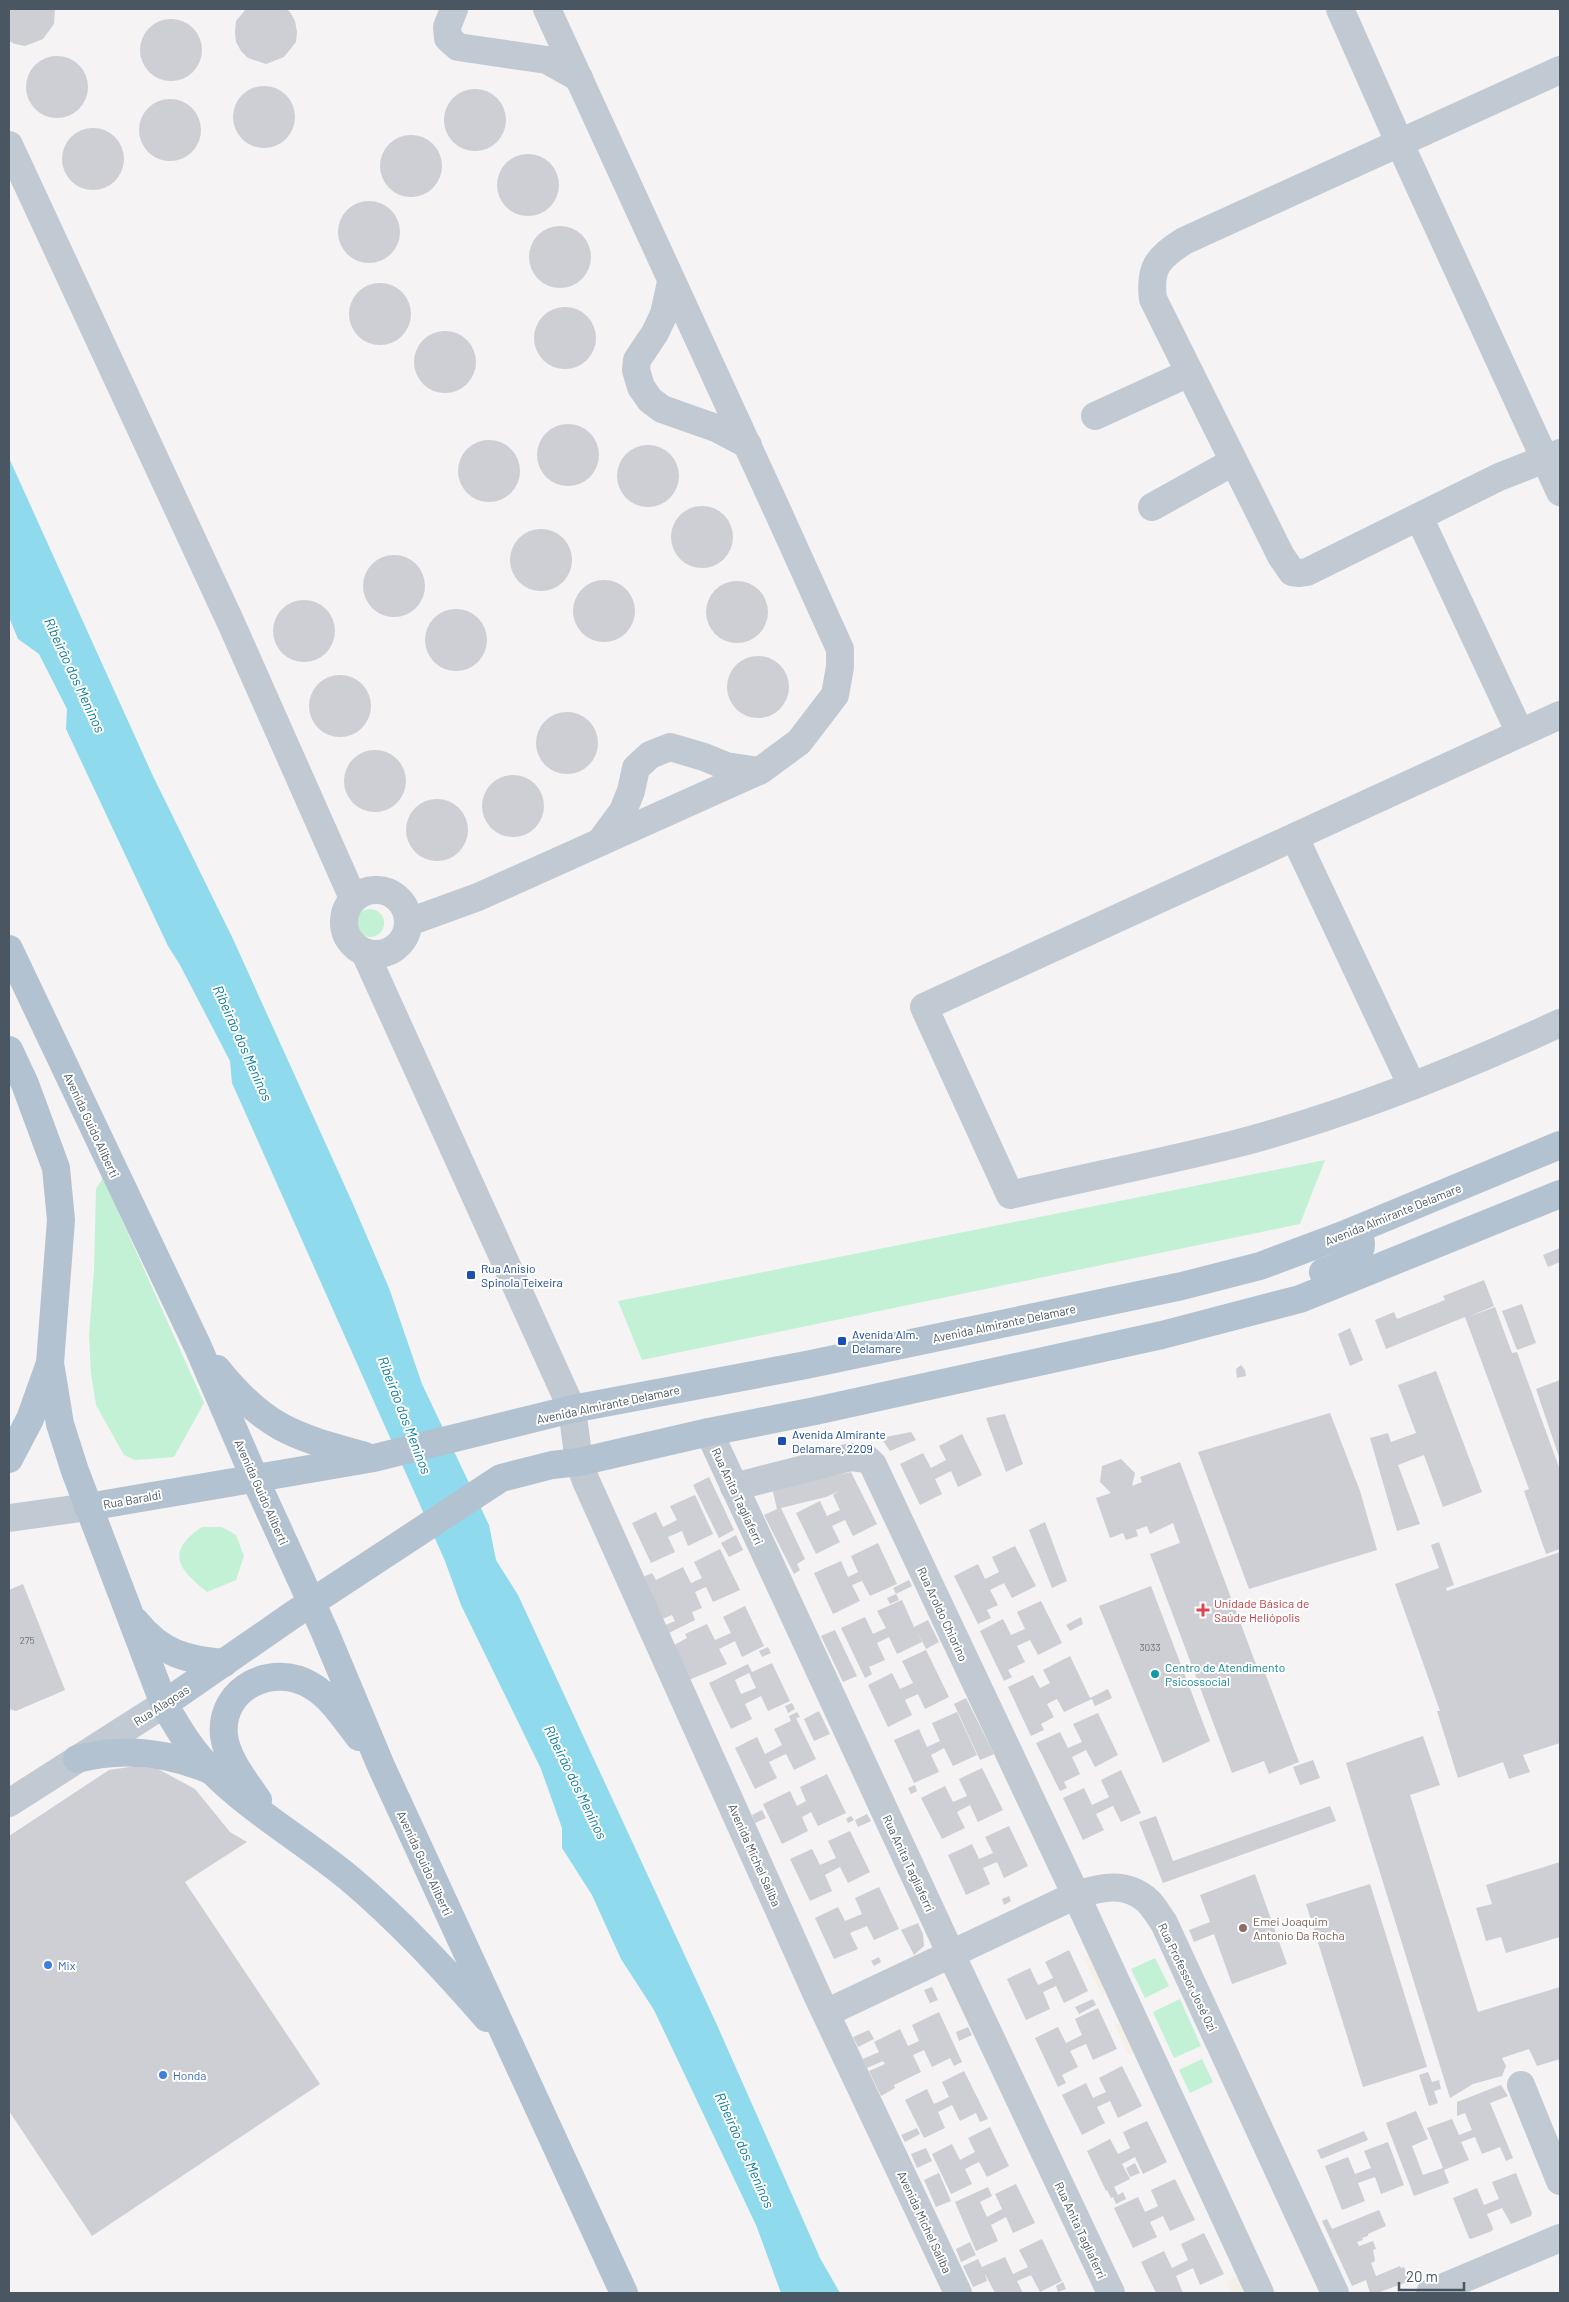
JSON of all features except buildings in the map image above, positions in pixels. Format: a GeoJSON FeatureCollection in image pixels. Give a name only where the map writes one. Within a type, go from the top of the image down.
{"type":"FeatureCollection","features":[{"type":"Feature","properties":{"kind":"main road","name":"Avenida Guido Aliberti"},"geometry":{"type":"LineString","coordinates":[[9,949],[198,1347],[381,1766],[624,2293]]}},
{"type":"Feature","properties":{"kind":"main road","name":"Avenida Guido Aliberti"},"geometry":{"type":"LineString","coordinates":[[9,1050],[25,1084],[56,1168],[61,1220],[50,1363],[60,1424],[74,1472],[164,1704],[180,1732],[211,1771],[274,1823],[347,1876],[374,1899],[437,1962],[507,2040]]}},
{"type":"Feature","properties":{"kind":"main road","name":"Avenida Almirante Delamare"},"geometry":{"type":"LineString","coordinates":[[255,1479],[377,1457],[572,1410],[815,1363],[1182,1286],[1260,1266],[1348,1233],[1560,1145]]}},
{"type":"Feature","properties":{"kind":"main road"},"geometry":{"type":"LineString","coordinates":[[311,1604],[501,1478],[552,1465],[579,1462],[1162,1335],[1300,1300],[1560,1194]]}},
{"type":"Feature","properties":{"kind":"main road"},"geometry":{"type":"LineString","coordinates":[[1162,1335],[1208,1307],[1293,1284],[1353,1259],[1360,1252],[1361,1244],[1359,1238],[1348,1233]]}},
{"type":"Feature","properties":{"kind":"main road"},"geometry":{"type":"LineString","coordinates":[[198,1347],[243,1399],[276,1426],[312,1441],[377,1457]]}},
{"type":"Feature","properties":{"kind":"main road"},"geometry":{"type":"LineString","coordinates":[[9,1458],[30,1419],[50,1363]]}},
{"type":"Feature","properties":{"kind":"main road","name":"Rua Baraldi"},"geometry":{"type":"LineString","coordinates":[[88,1507],[255,1479]]}},
{"type":"Feature","properties":{"kind":"main road","name":"Rua Alagoas"},"geometry":{"type":"LineString","coordinates":[[164,1704],[311,1604]]}},
{"type":"Feature","properties":{"kind":"main road"},"geometry":{"type":"LineString","coordinates":[[128,1612],[151,1639],[168,1651],[191,1659],[224,1663]]}},
{"type":"Feature","properties":{"kind":"main road"},"geometry":{"type":"LineString","coordinates":[[274,1823],[237,1767],[225,1738],[224,1725],[230,1705],[237,1694],[249,1684],[274,1676],[292,1677],[311,1685],[334,1706],[381,1766]]}},
{"type":"Feature","properties":{"kind":"main road"},"geometry":{"type":"LineString","coordinates":[[77,1759],[98,1754],[142,1752],[180,1759],[211,1771]]}},
{"type":"Feature","properties":{"kind":"street"},"geometry":{"type":"LineString","coordinates":[[454,9],[447,27],[448,38],[458,47],[547,60],[579,78]]}},
{"type":"Feature","properties":{"kind":"street"},"geometry":{"type":"LineString","coordinates":[[409,922],[478,897],[759,771],[799,742],[835,696],[840,667],[840,650],[748,445],[671,282],[547,9]]}},
{"type":"Feature","properties":{"kind":"street"},"geometry":{"type":"LineString","coordinates":[[1340,9],[1400,144],[1553,456],[1560,492]]}},
{"type":"Feature","properties":{"kind":"street"},"geometry":{"type":"LineString","coordinates":[[1553,456],[1499,477],[1307,572],[1292,572],[1286,566],[1233,462],[1153,299],[1151,282],[1153,269],[1165,254],[1184,241],[1560,70]]}},
{"type":"Feature","properties":{"kind":"street"},"geometry":{"type":"LineString","coordinates":[[9,145],[231,623],[354,898]]}},
{"type":"Feature","properties":{"kind":"street"},"geometry":{"type":"LineString","coordinates":[[671,282],[664,314],[655,333],[637,360],[636,370],[641,387],[650,400],[662,409],[716,428],[748,445]]}},
{"type":"Feature","properties":{"kind":"street"},"geometry":{"type":"LineString","coordinates":[[1095,416],[1189,373]]}},
{"type":"Feature","properties":{"kind":"street"},"geometry":{"type":"LineString","coordinates":[[1152,507],[1233,462]]}},
{"type":"Feature","properties":{"kind":"street"},"geometry":{"type":"LineString","coordinates":[[1419,517],[1520,733]]}},
{"type":"Feature","properties":{"kind":"street"},"geometry":{"type":"LineString","coordinates":[[1560,715],[924,1007],[1010,1195],[1232,1144],[1324,1117],[1480,1060],[1560,1022]]}},
{"type":"Feature","properties":{"kind":"street"},"geometry":{"type":"LineString","coordinates":[[599,843],[623,811],[631,791],[636,768],[650,755],[670,747],[704,756],[726,766],[759,771]]}},
{"type":"Feature","properties":{"kind":"street"},"geometry":{"type":"LineString","coordinates":[[1295,838],[1412,1086]]}},
{"type":"Feature","properties":{"kind":"street"},"geometry":{"type":"LineString","coordinates":[[384,890],[401,902],[409,922],[407,932],[395,949],[376,955],[365,953],[355,948],[348,940],[343,918],[347,907],[362,892],[384,890]]}},
{"type":"Feature","properties":{"kind":"street","name":"Avenida Michel Saliba"},"geometry":{"type":"LineString","coordinates":[[365,953],[572,1410],[579,1462],[826,2013],[958,2293]]}},
{"type":"Feature","properties":{"kind":"street","name":"Rua Anita Tagliaferri"},"geometry":{"type":"LineString","coordinates":[[710,1432],[951,1954],[1111,2293]]}},
{"type":"Feature","properties":{"kind":"street","name":"Rua Aroldo Chiorino"},"geometry":{"type":"LineString","coordinates":[[734,1487],[851,1457],[867,1459],[872,1465],[1076,1895]]}},
{"type":"Feature","properties":{"kind":"street","name":"Rua Baraldi"},"geometry":{"type":"LineString","coordinates":[[9,1518],[88,1507]]}},
{"type":"Feature","properties":{"kind":"street","name":"Rua Alagoas"},"geometry":{"type":"LineString","coordinates":[[9,1803],[164,1704]]}},
{"type":"Feature","properties":{"kind":"street","name":"Rua Professor José Ozi"},"geometry":{"type":"LineString","coordinates":[[826,2013],[1076,1895],[1099,1888],[1116,1887],[1133,1892],[1148,1901],[1164,1924],[1335,2293]]}},
{"type":"Feature","properties":{"kind":"street"},"geometry":{"type":"LineString","coordinates":[[1076,1895],[1260,2293]]}},
{"type":"Feature","properties":{"kind":"street"},"geometry":{"type":"LineString","coordinates":[[1520,2085],[1560,2181]]}},
{"type":"Feature","properties":{"kind":"street"},"geometry":{"type":"LineString","coordinates":[[1430,2293],[1560,2238]]}},
{"type":"Feature","properties":{"kind":"green space"},"geometry":{"type":"Polygon","coordinates":[[[370,909],[380,913],[384,923],[380,933],[370,937],[360,933],[356,923],[360,913],[370,909]]]}},
{"type":"Feature","properties":{"kind":"green space"},"geometry":{"type":"Polygon","coordinates":[[[1325,1160],[1300,1224],[642,1360],[618,1301],[1325,1160]]]}},
{"type":"Feature","properties":{"kind":"green space"},"geometry":{"type":"Polygon","coordinates":[[[103,1178],[204,1403],[174,1457],[135,1460],[124,1455],[96,1405],[91,1373],[89,1336],[94,1270],[96,1189],[103,1178]]]}},
{"type":"Feature","properties":{"kind":"green space"},"geometry":{"type":"Polygon","coordinates":[[[202,1527],[222,1527],[236,1535],[244,1556],[236,1580],[207,1592],[189,1576],[180,1560],[183,1544],[202,1527]]]}},
{"type":"Feature","properties":{"kind":"green space"},"geometry":{"type":"Polygon","coordinates":[[[1155,1958],[1169,1986],[1145,1998],[1131,1969],[1155,1958]]]}},
{"type":"Feature","properties":{"kind":"green space"},"geometry":{"type":"Polygon","coordinates":[[[1180,1999],[1201,2046],[1174,2058],[1153,2012],[1180,1999]]]}},
{"type":"Feature","properties":{"kind":"green space"},"geometry":{"type":"Polygon","coordinates":[[[1202,2059],[1213,2082],[1190,2093],[1179,2070],[1202,2059]]]}},
{"type":"Feature","properties":{"kind":"sand"},"geometry":{"type":"Polygon","coordinates":[[[1098,1951],[1116,1988],[1102,1995],[1084,1958],[1098,1951]]]}},
{"type":"Feature","properties":{"kind":"sand"},"geometry":{"type":"Polygon","coordinates":[[[1130,2018],[1144,2046],[1128,2054],[1115,2025],[1130,2018]]]}},
{"type":"Feature","properties":{"kind":"sand"},"geometry":{"type":"Polygon","coordinates":[[[1240,2275],[1249,2293],[1232,2293],[1226,2282],[1240,2275]]]}},
{"type":"Feature","properties":{"kind":"water","name":"Ribeirão dos Meninos"},"geometry":{"type":"Polygon","coordinates":[[[9,458],[152,774],[233,939],[353,1204],[389,1288],[422,1384],[489,1525],[496,1560],[518,1595],[717,2025],[820,2258],[840,2293],[781,2293],[756,2225],[654,2010],[621,1959],[592,1895],[562,1848],[562,1828],[541,1769],[461,1605],[445,1561],[232,1083],[230,1061],[180,965],[168,946],[66,729],[67,709],[39,654],[18,639],[9,617],[9,458]]]}},
{"type":"Feature","properties":{"kind":"place","name":"Rua Anisio Spinola Teixeira"},"geometry":{"type":"Point","coordinates":[471,1275]}},
{"type":"Feature","properties":{"kind":"place","name":"Avenida Alm. Delamare"},"geometry":{"type":"Point","coordinates":[842,1341]}},
{"type":"Feature","properties":{"kind":"place","name":"Avenida Almirante Delamare, 2209"},"geometry":{"type":"Point","coordinates":[782,1441]}},
{"type":"Feature","properties":{"kind":"place","name":"Unidade Básica de Saúde Heliópolis"},"geometry":{"type":"Point","coordinates":[1203,1610]}},
{"type":"Feature","properties":{"kind":"place","name":"Centro de Atendimento Psicossocial"},"geometry":{"type":"Point","coordinates":[1155,1674]}},
{"type":"Feature","properties":{"kind":"place","name":"Emei Joaquim Antonio Da Rocha"},"geometry":{"type":"Point","coordinates":[1243,1928]}},
{"type":"Feature","properties":{"kind":"place","name":"Mix"},"geometry":{"type":"Point","coordinates":[48,1965]}},
{"type":"Feature","properties":{"kind":"place","name":"Honda"},"geometry":{"type":"Point","coordinates":[163,2075]}}]}
